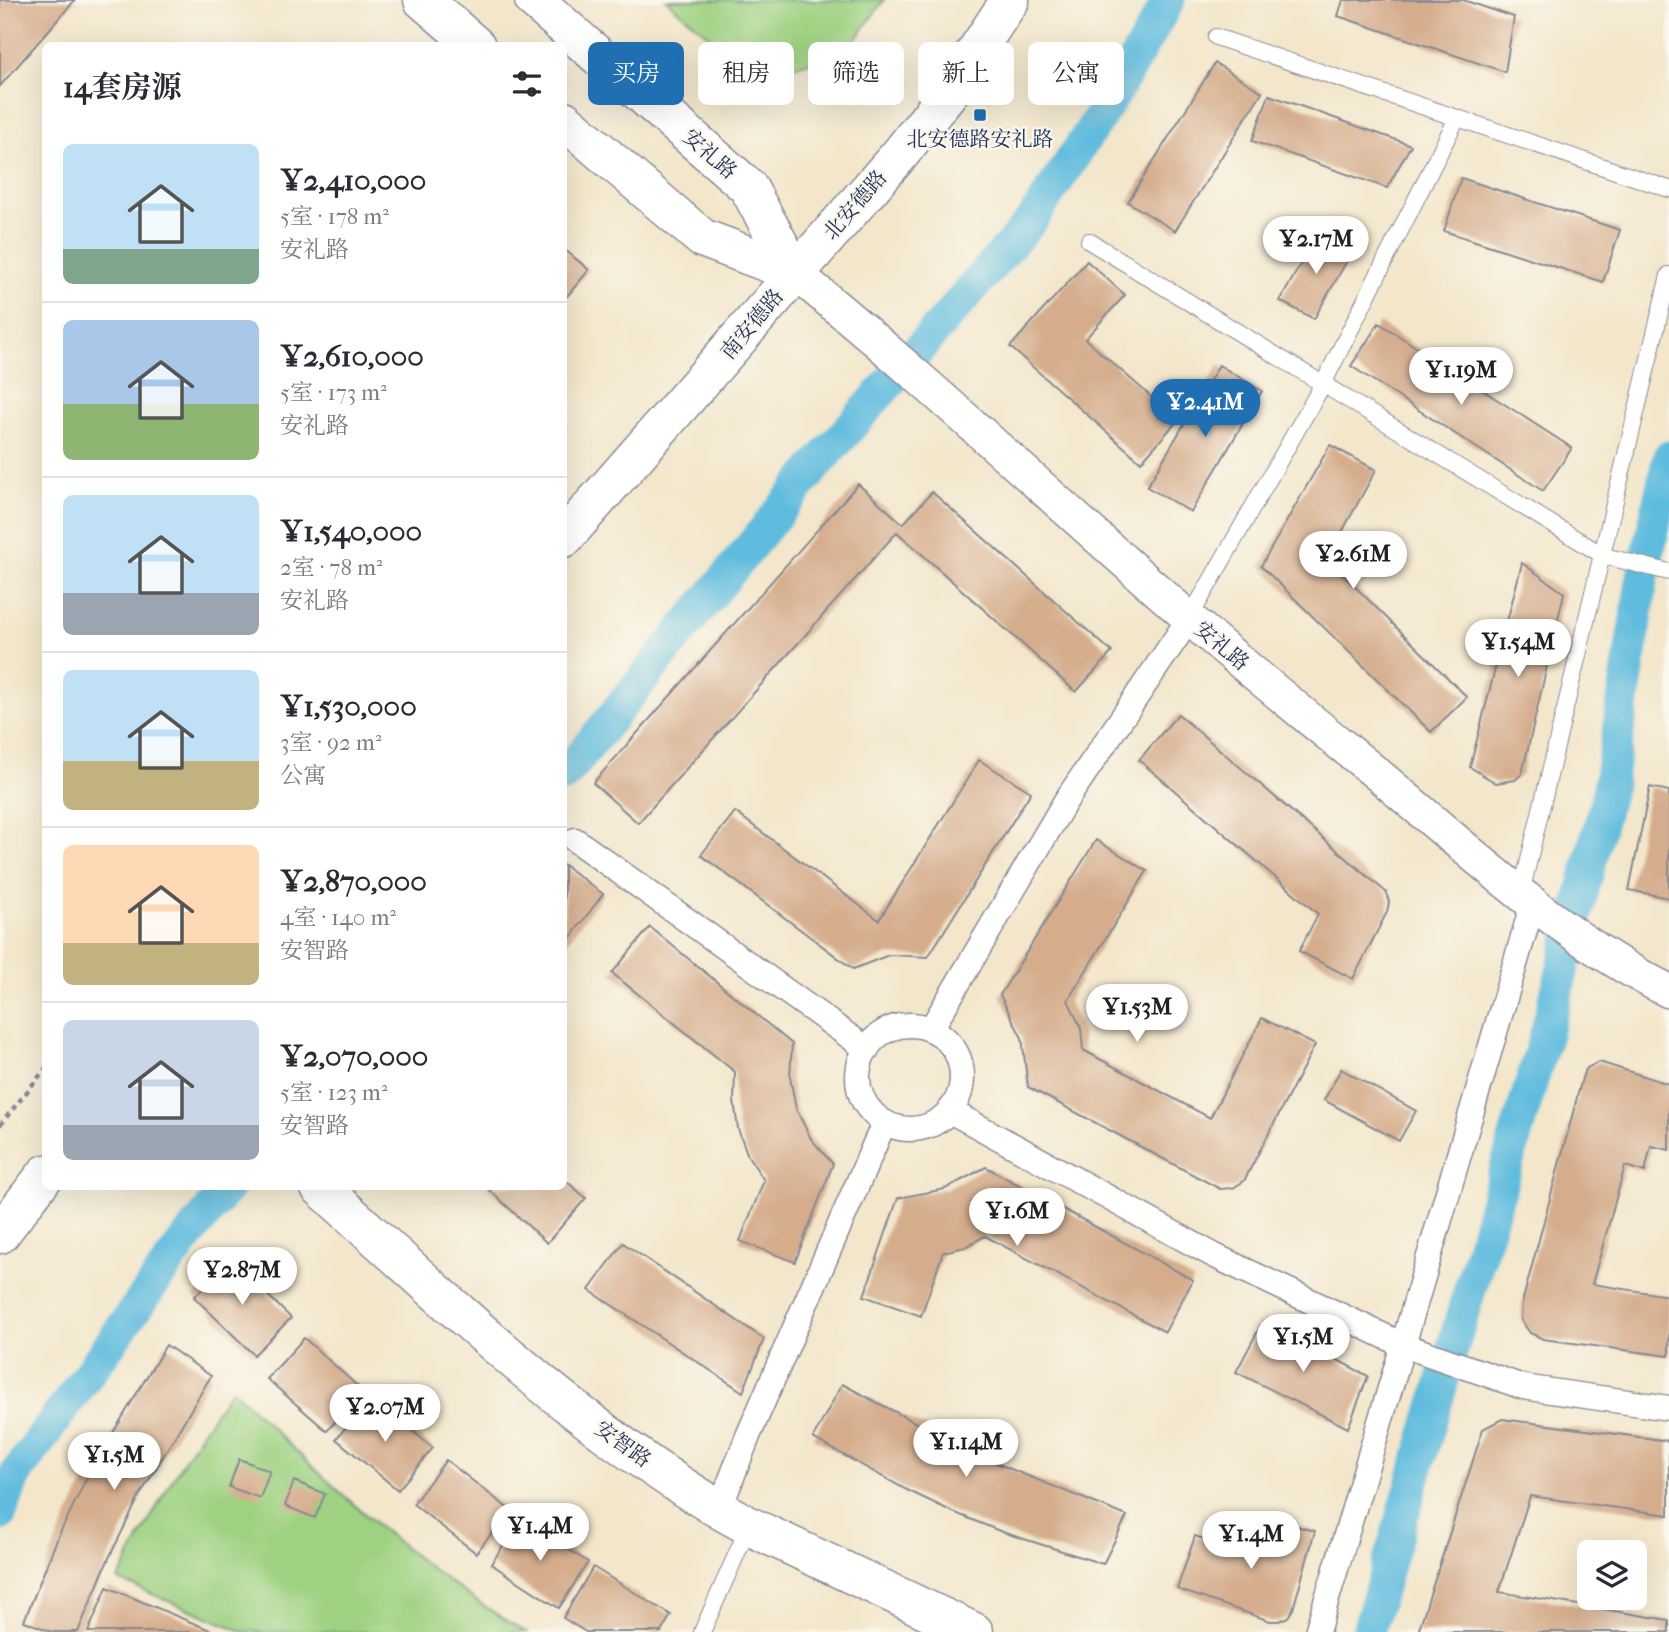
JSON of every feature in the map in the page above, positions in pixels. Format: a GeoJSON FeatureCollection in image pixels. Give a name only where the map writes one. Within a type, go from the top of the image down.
{"type":"FeatureCollection","features":[{"type":"Feature","properties":{"kind":"street"},"geometry":{"type":"LineString","coordinates":[[423,0],[471,42]]}},
{"type":"Feature","properties":{"kind":"street","name":"安礼路"},"geometry":{"type":"LineString","coordinates":[[534,0],[748,187],[795,273]]}},
{"type":"Feature","properties":{"kind":"street","name":"北安德路"},"geometry":{"type":"LineString","coordinates":[[795,273],[950,91],[1010,0]]}},
{"type":"Feature","properties":{"kind":"street","name":"安礼路"},"geometry":{"type":"LineString","coordinates":[[567,123],[702,238],[795,273],[935,389],[1189,619],[1536,906],[1632,973],[1669,991]]}},
{"type":"Feature","properties":{"kind":"street","name":"南安德路"},"geometry":{"type":"LineString","coordinates":[[567,535],[795,273]]}},
{"type":"Feature","properties":{"kind":"street","name":"南安德路"},"geometry":{"type":"LineString","coordinates":[[567,543],[795,273]]}},
{"type":"Feature","properties":{"kind":"street"},"geometry":{"type":"LineString","coordinates":[[930,1029],[1065,802],[1189,619]]}},
{"type":"Feature","properties":{"kind":"street"},"geometry":{"type":"LineString","coordinates":[[575,840],[867,1049]]}},
{"type":"Feature","properties":{"kind":"street"},"geometry":{"type":"LineString","coordinates":[[1317,1632],[1536,906]]}},
{"type":"Feature","properties":{"kind":"street"},"geometry":{"type":"LineString","coordinates":[[899,1025],[930,1029],[950,1043],[961,1065],[961,1088],[950,1111],[931,1125],[907,1130],[884,1123],[862,1101],[857,1069],[871,1041],[899,1025]]}},
{"type":"Feature","properties":{"kind":"street"},"geometry":{"type":"LineString","coordinates":[[950,1111],[1215,1256],[1428,1356],[1522,1387],[1669,1408]]}},
{"type":"Feature","properties":{"kind":"street"},"geometry":{"type":"LineString","coordinates":[[734,1518],[753,1423],[884,1123]]}},
{"type":"Feature","properties":{"kind":"street"},"geometry":{"type":"LineString","coordinates":[[0,1234],[42,1179]]}},
{"type":"Feature","properties":{"kind":"street","name":"安智路"},"geometry":{"type":"LineString","coordinates":[[324,1190],[499,1346],[612,1438],[734,1518],[974,1632]]}},
{"type":"Feature","properties":{"kind":"lane"},"geometry":{"type":"LineString","coordinates":[[1216,37],[1669,188]]}},
{"type":"Feature","properties":{"kind":"lane"},"geometry":{"type":"LineString","coordinates":[[1189,619],[1323,384],[1457,118]]}},
{"type":"Feature","properties":{"kind":"lane"},"geometry":{"type":"LineString","coordinates":[[1089,241],[1604,556],[1669,572]]}},
{"type":"Feature","properties":{"kind":"lane"},"geometry":{"type":"LineString","coordinates":[[1536,906],[1604,556],[1669,275]]}},
{"type":"Feature","properties":{"kind":"lane"},"geometry":{"type":"LineString","coordinates":[[702,1632],[734,1518]]}},
{"type":"Feature","properties":{"kind":"path"},"geometry":{"type":"LineString","coordinates":[[0,1125],[42,1073]]}},
{"type":"Feature","properties":{"kind":"green space"},"geometry":{"type":"Polygon","coordinates":[[[666,0],[884,0],[854,42],[808,42],[808,63],[794,66],[794,42],[716,42],[666,0]]]}},
{"type":"Feature","properties":{"kind":"green space"},"geometry":{"type":"Polygon","coordinates":[[[232,1389],[335,1488],[409,1551],[486,1607],[526,1632],[244,1632],[118,1580],[171,1482],[232,1389]]]}},
{"type":"Feature","properties":{"kind":"building"},"geometry":{"type":"Polygon","coordinates":[[[0,0],[75,0],[0,86],[0,0]]]}},
{"type":"Feature","properties":{"kind":"building"},"geometry":{"type":"Polygon","coordinates":[[[1343,0],[1463,0],[1514,17],[1505,72],[1338,16],[1343,0]]]}},
{"type":"Feature","properties":{"kind":"building"},"geometry":{"type":"Polygon","coordinates":[[[1215,63],[1262,92],[1175,231],[1128,202],[1215,63]]]}},
{"type":"Feature","properties":{"kind":"building"},"geometry":{"type":"Polygon","coordinates":[[[1269,95],[1411,145],[1387,188],[1252,141],[1269,95]]]}},
{"type":"Feature","properties":{"kind":"building"},"geometry":{"type":"Polygon","coordinates":[[[1461,178],[1620,230],[1603,282],[1444,231],[1461,178]]]}},
{"type":"Feature","properties":{"kind":"building"},"geometry":{"type":"Polygon","coordinates":[[[1318,233],[1352,252],[1314,319],[1280,301],[1318,233]]]}},
{"type":"Feature","properties":{"kind":"building"},"geometry":{"type":"Polygon","coordinates":[[[567,252],[589,270],[567,296],[567,252]]]}},
{"type":"Feature","properties":{"kind":"building"},"geometry":{"type":"Polygon","coordinates":[[[1087,261],[1125,295],[1085,339],[1178,420],[1141,462],[1010,347],[1087,261]]]}},
{"type":"Feature","properties":{"kind":"building"},"geometry":{"type":"Polygon","coordinates":[[[1379,323],[1572,448],[1543,491],[1351,366],[1379,323]]]}},
{"type":"Feature","properties":{"kind":"building"},"geometry":{"type":"Polygon","coordinates":[[[1219,365],[1262,391],[1191,512],[1147,487],[1219,365]]]}},
{"type":"Feature","properties":{"kind":"building"},"geometry":{"type":"Polygon","coordinates":[[[1330,445],[1376,470],[1327,559],[1467,697],[1431,732],[1261,566],[1330,445]]]}},
{"type":"Feature","properties":{"kind":"building"},"geometry":{"type":"Polygon","coordinates":[[[858,484],[903,524],[932,492],[1112,652],[1076,692],[897,532],[638,823],[593,783],[858,484]]]}},
{"type":"Feature","properties":{"kind":"building"},"geometry":{"type":"Polygon","coordinates":[[[1522,563],[1564,593],[1522,774],[1515,780],[1496,783],[1470,767],[1522,563]]]}},
{"type":"Feature","properties":{"kind":"building"},"geometry":{"type":"Polygon","coordinates":[[[1178,714],[1386,892],[1389,902],[1387,912],[1353,979],[1299,951],[1318,914],[1139,760],[1178,714]]]}},
{"type":"Feature","properties":{"kind":"building"},"geometry":{"type":"Polygon","coordinates":[[[979,760],[1031,792],[928,957],[889,955],[853,969],[701,855],[735,812],[879,920],[979,760]]]}},
{"type":"Feature","properties":{"kind":"building"},"geometry":{"type":"Polygon","coordinates":[[[1650,787],[1669,791],[1669,898],[1629,890],[1650,787]]]}},
{"type":"Feature","properties":{"kind":"building"},"geometry":{"type":"Polygon","coordinates":[[[1096,840],[1147,871],[1068,1000],[1081,1028],[1083,1050],[1210,1118],[1262,1018],[1315,1045],[1244,1181],[1233,1188],[1220,1189],[1028,1087],[1022,1038],[1000,995],[1096,840]]]}},
{"type":"Feature","properties":{"kind":"building"},"geometry":{"type":"Polygon","coordinates":[[[567,867],[603,894],[567,942],[567,867]]]}},
{"type":"Feature","properties":{"kind":"building"},"geometry":{"type":"Polygon","coordinates":[[[650,927],[792,1044],[790,1077],[796,1109],[811,1139],[833,1164],[795,1262],[740,1241],[764,1180],[748,1156],[738,1129],[734,1101],[735,1072],[612,973],[650,927]]]}},
{"type":"Feature","properties":{"kind":"building"},"geometry":{"type":"Polygon","coordinates":[[[1599,1062],[1669,1084],[1669,1150],[1651,1146],[1645,1172],[1625,1166],[1592,1284],[1669,1296],[1669,1356],[1543,1339],[1530,1333],[1521,1320],[1522,1303],[1583,1075],[1587,1068],[1599,1062]]]}},
{"type":"Feature","properties":{"kind":"building"},"geometry":{"type":"Polygon","coordinates":[[[1341,1069],[1416,1111],[1399,1141],[1324,1100],[1341,1069]]]}},
{"type":"Feature","properties":{"kind":"building"},"geometry":{"type":"Polygon","coordinates":[[[986,1167],[1193,1280],[1165,1332],[985,1236],[965,1247],[943,1252],[921,1316],[864,1296],[898,1198],[945,1189],[986,1167]]]}},
{"type":"Feature","properties":{"kind":"building"},"geometry":{"type":"Polygon","coordinates":[[[567,1182],[586,1198],[547,1243],[489,1190],[567,1190],[567,1182]]]}},
{"type":"Feature","properties":{"kind":"building"},"geometry":{"type":"Polygon","coordinates":[[[623,1243],[764,1339],[743,1392],[589,1290],[623,1243]]]}},
{"type":"Feature","properties":{"kind":"building"},"geometry":{"type":"Polygon","coordinates":[[[231,1259],[291,1318],[254,1355],[194,1297],[231,1259]]]}},
{"type":"Feature","properties":{"kind":"building"},"geometry":{"type":"Polygon","coordinates":[[[1263,1321],[1368,1376],[1348,1428],[1236,1372],[1263,1321]]]}},
{"type":"Feature","properties":{"kind":"building"},"geometry":{"type":"Polygon","coordinates":[[[304,1338],[363,1391],[327,1431],[267,1379],[304,1338]]]}},
{"type":"Feature","properties":{"kind":"building"},"geometry":{"type":"Polygon","coordinates":[[[166,1345],[211,1376],[139,1497],[108,1560],[78,1632],[52,1632],[24,1621],[58,1537],[90,1471],[166,1345]]]}},
{"type":"Feature","properties":{"kind":"building"},"geometry":{"type":"Polygon","coordinates":[[[842,1384],[981,1457],[1127,1516],[1103,1564],[1002,1532],[953,1512],[813,1438],[842,1384]]]}},
{"type":"Feature","properties":{"kind":"building"},"geometry":{"type":"Polygon","coordinates":[[[371,1397],[433,1448],[398,1490],[336,1439],[371,1397]]]}},
{"type":"Feature","properties":{"kind":"building"},"geometry":{"type":"Polygon","coordinates":[[[1502,1419],[1669,1441],[1669,1515],[1530,1496],[1499,1592],[1577,1605],[1577,1610],[1608,1610],[1669,1620],[1669,1632],[1418,1632],[1483,1429],[1502,1419]]]}},
{"type":"Feature","properties":{"kind":"building"},"geometry":{"type":"Polygon","coordinates":[[[239,1459],[270,1471],[260,1498],[229,1487],[239,1459]]]}},
{"type":"Feature","properties":{"kind":"building"},"geometry":{"type":"Polygon","coordinates":[[[446,1460],[510,1510],[476,1553],[413,1504],[446,1460]]]}},
{"type":"Feature","properties":{"kind":"building"},"geometry":{"type":"Polygon","coordinates":[[[294,1481],[325,1494],[315,1518],[285,1506],[294,1481]]]}},
{"type":"Feature","properties":{"kind":"building"},"geometry":{"type":"Polygon","coordinates":[[[1261,1517],[1315,1531],[1293,1609],[1288,1617],[1270,1621],[1177,1589],[1195,1536],[1251,1555],[1261,1517]]]}},
{"type":"Feature","properties":{"kind":"building"},"geometry":{"type":"Polygon","coordinates":[[[521,1519],[588,1562],[559,1608],[491,1564],[521,1519]]]}},
{"type":"Feature","properties":{"kind":"building"},"geometry":{"type":"Polygon","coordinates":[[[593,1567],[671,1615],[661,1632],[586,1632],[563,1618],[593,1567]]]}},
{"type":"Feature","properties":{"kind":"building"},"geometry":{"type":"Polygon","coordinates":[[[107,1587],[193,1623],[215,1632],[88,1632],[107,1587]]]}},
{"type":"Feature","properties":{"kind":"waterway"},"geometry":{"type":"LineString","coordinates":[[567,772],[817,465],[1032,220],[1112,98],[1169,0]]}},
{"type":"Feature","properties":{"kind":"waterway"},"geometry":{"type":"LineString","coordinates":[[1368,1632],[1547,1030],[1609,789],[1643,575],[1669,457]]}},
{"type":"Feature","properties":{"kind":"waterway"},"geometry":{"type":"LineString","coordinates":[[0,1515],[15,1475],[183,1243],[226,1190]]}},
{"type":"Feature","properties":{"kind":"place","name":"北安德路安礼路"},"geometry":{"type":"Point","coordinates":[980,115]}}]}
